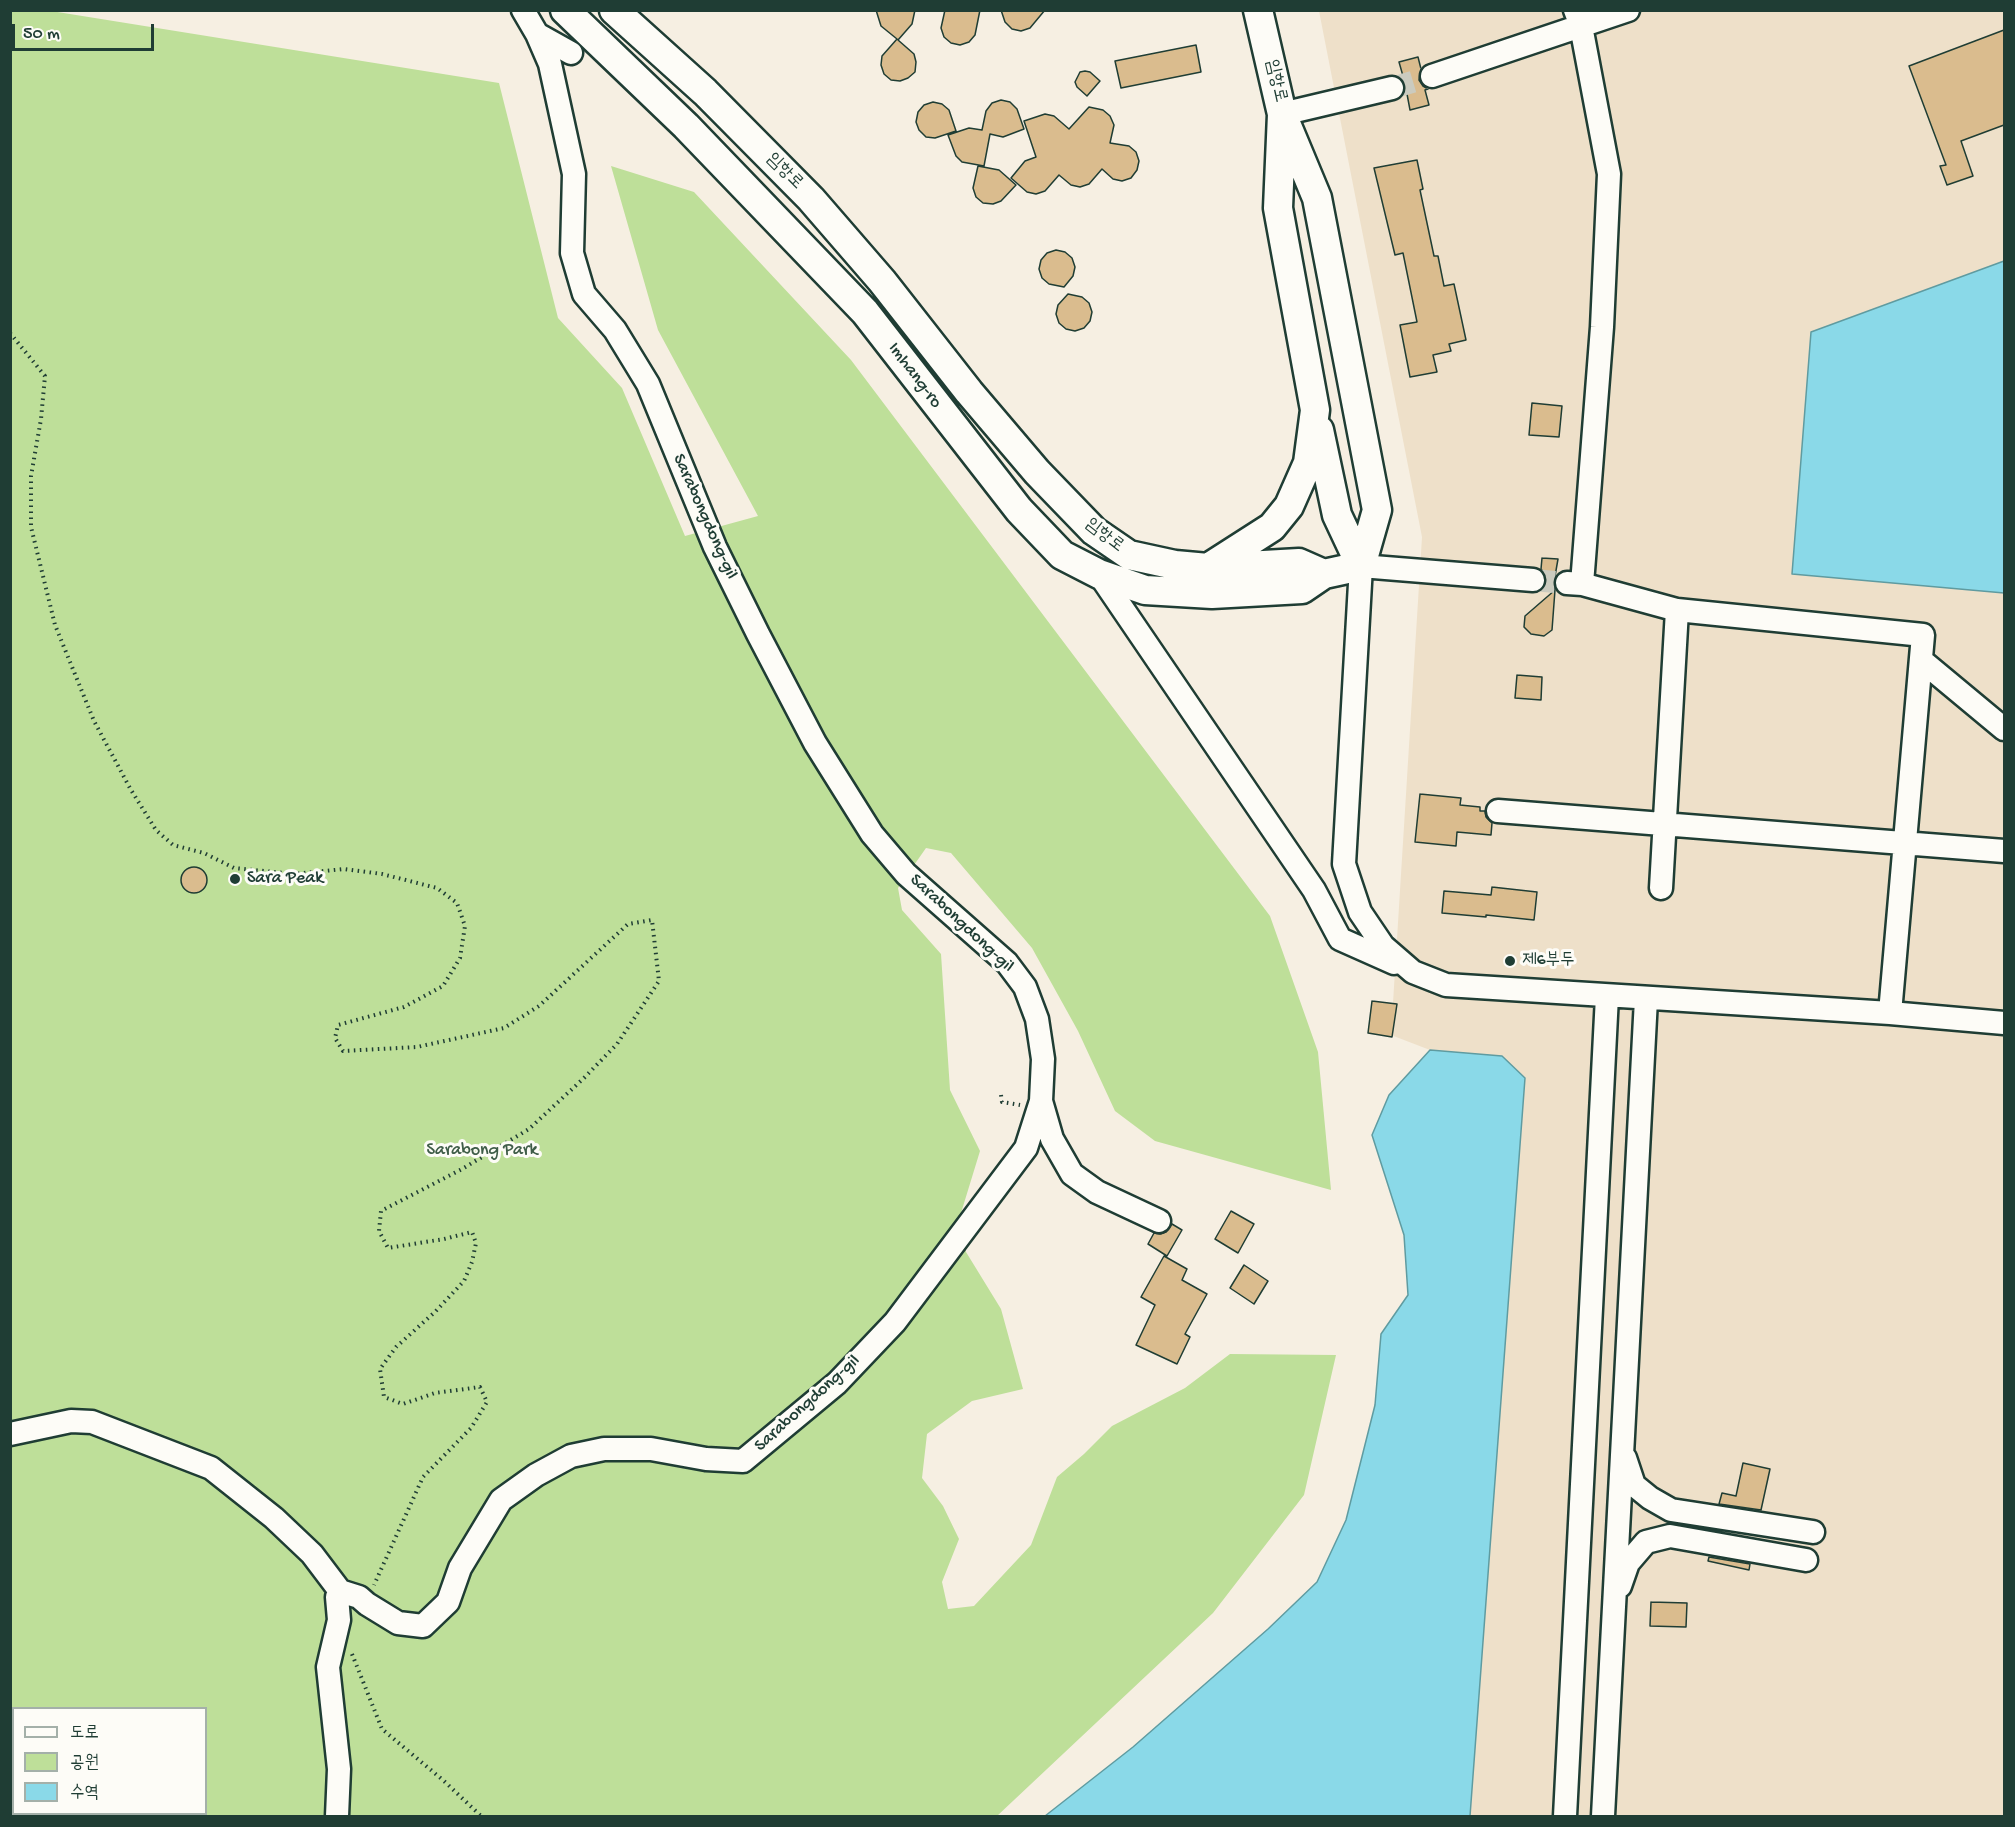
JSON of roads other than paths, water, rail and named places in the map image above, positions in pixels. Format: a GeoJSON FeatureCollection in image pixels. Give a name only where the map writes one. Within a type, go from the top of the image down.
{"type":"FeatureCollection","features":[{"type":"Feature","properties":{"kind":"main road","name":"Imhang-ro"},"geometry":{"type":"LineString","coordinates":[[564,10],[686,126],[865,312],[1019,510],[1062,555],[1099,574],[1145,590],[1212,594],[1302,590],[1324,574],[1361,566]]}},
{"type":"Feature","properties":{"kind":"main road","name":"임항로"},"geometry":{"type":"LineString","coordinates":[[614,10],[705,92],[812,199],[882,281],[969,392],[1037,472],[1094,531],[1129,555],[1175,565],[1208,568],[1272,527],[1289,506],[1308,463],[1315,410],[1278,208],[1282,114],[1258,10]]}},
{"type":"Feature","properties":{"kind":"main road"},"geometry":{"type":"LineString","coordinates":[[1282,114],[1317,198],[1377,510],[1361,566]]}},
{"type":"Feature","properties":{"kind":"main road"},"geometry":{"type":"LineString","coordinates":[[1315,410],[1337,515],[1361,566]]}},
{"type":"Feature","properties":{"kind":"main road"},"geometry":{"type":"LineString","coordinates":[[1208,568],[1299,563],[1324,574]]}},
{"type":"Feature","properties":{"kind":"street","name":"Sarabongdong-gil"},"geometry":{"type":"LineString","coordinates":[[10,1434],[71,1421],[92,1422],[211,1468],[274,1518],[312,1554],[340,1591],[359,1597],[398,1623],[423,1626],[448,1602],[460,1568],[501,1500],[536,1475],[571,1456],[604,1449],[651,1449],[706,1459],[743,1461],[837,1383],[895,1322],[1026,1148],[1041,1101],[1043,1059],[1037,1019],[1025,987],[1007,963],[906,874],[872,834],[815,744],[753,625],[715,547],[648,384],[615,330],[584,294],[572,254],[574,174],[550,64],[523,10]]}},
{"type":"Feature","properties":{"kind":"street"},"geometry":{"type":"LineString","coordinates":[[1432,76],[1578,18],[1628,10]]}},
{"type":"Feature","properties":{"kind":"street"},"geometry":{"type":"LineString","coordinates":[[1578,18],[1609,174],[1602,327],[1574,584],[1677,610],[1923,635],[1890,1013]]}},
{"type":"Feature","properties":{"kind":"street"},"geometry":{"type":"LineString","coordinates":[[537,34],[572,53]]}},
{"type":"Feature","properties":{"kind":"street"},"geometry":{"type":"LineString","coordinates":[[1282,114],[1392,87]]}},
{"type":"Feature","properties":{"kind":"street"},"geometry":{"type":"LineString","coordinates":[[1413,972],[1383,946],[1360,912],[1344,864],[1361,566],[1533,580]]}},
{"type":"Feature","properties":{"kind":"street"},"geometry":{"type":"LineString","coordinates":[[1099,574],[1314,890],[1340,939],[1446,985],[1890,1013],[2004,1023]]}},
{"type":"Feature","properties":{"kind":"street"},"geometry":{"type":"LineString","coordinates":[[1661,888],[1677,610]]}},
{"type":"Feature","properties":{"kind":"street"},"geometry":{"type":"LineString","coordinates":[[1920,660],[2004,729]]}},
{"type":"Feature","properties":{"kind":"street"},"geometry":{"type":"LineString","coordinates":[[1498,811],[2004,851]]}},
{"type":"Feature","properties":{"kind":"street"},"geometry":{"type":"LineString","coordinates":[[1565,1816],[1607,996]]}},
{"type":"Feature","properties":{"kind":"street"},"geometry":{"type":"LineString","coordinates":[[1603,1816],[1646,999]]}},
{"type":"Feature","properties":{"kind":"street"},"geometry":{"type":"LineString","coordinates":[[1041,1101],[1052,1139],[1072,1174],[1097,1192],[1159,1221]]}},
{"type":"Feature","properties":{"kind":"street"},"geometry":{"type":"LineString","coordinates":[[1622,1450],[1634,1485],[1650,1498],[1671,1510],[1814,1532]]}},
{"type":"Feature","properties":{"kind":"street"},"geometry":{"type":"LineString","coordinates":[[1614,1602],[1628,1563],[1647,1542],[1670,1536],[1806,1560]]}},
{"type":"Feature","properties":{"kind":"street"},"geometry":{"type":"LineString","coordinates":[[337,1816],[339,1769],[328,1666],[339,1620],[337,1597],[340,1591]]}},
{"type":"Feature","properties":{"kind":"water"},"geometry":{"type":"Polygon","coordinates":[[[2004,261],[2004,593],[1792,574],[1811,332],[2004,261]]]}},
{"type":"Feature","properties":{"kind":"water"},"geometry":{"type":"Polygon","coordinates":[[[1430,1050],[1502,1056],[1525,1078],[1470,1816],[1045,1816],[1133,1747],[1268,1629],[1317,1582],[1346,1520],[1375,1405],[1381,1334],[1408,1295],[1404,1235],[1372,1135],[1389,1095],[1430,1050]]]}},
{"type":"Feature","properties":{"kind":"tunnel"},"geometry":{"type":"LineString","coordinates":[[1392,88],[1432,76]]}},
{"type":"Feature","properties":{"kind":"tunnel"},"geometry":{"type":"LineString","coordinates":[[1533,580],[1567,583]]}},
{"type":"Feature","properties":{"kind":"place","name":"Sara Peak"},"geometry":{"type":"Point","coordinates":[235,879]}},
{"type":"Feature","properties":{"kind":"place","name":"제6부두"},"geometry":{"type":"Point","coordinates":[1510,961]}},
{"type":"Feature","properties":{"kind":"park label","name":"Sarabong Park"},"geometry":{"type":"Point","coordinates":[482,1151]}}]}
